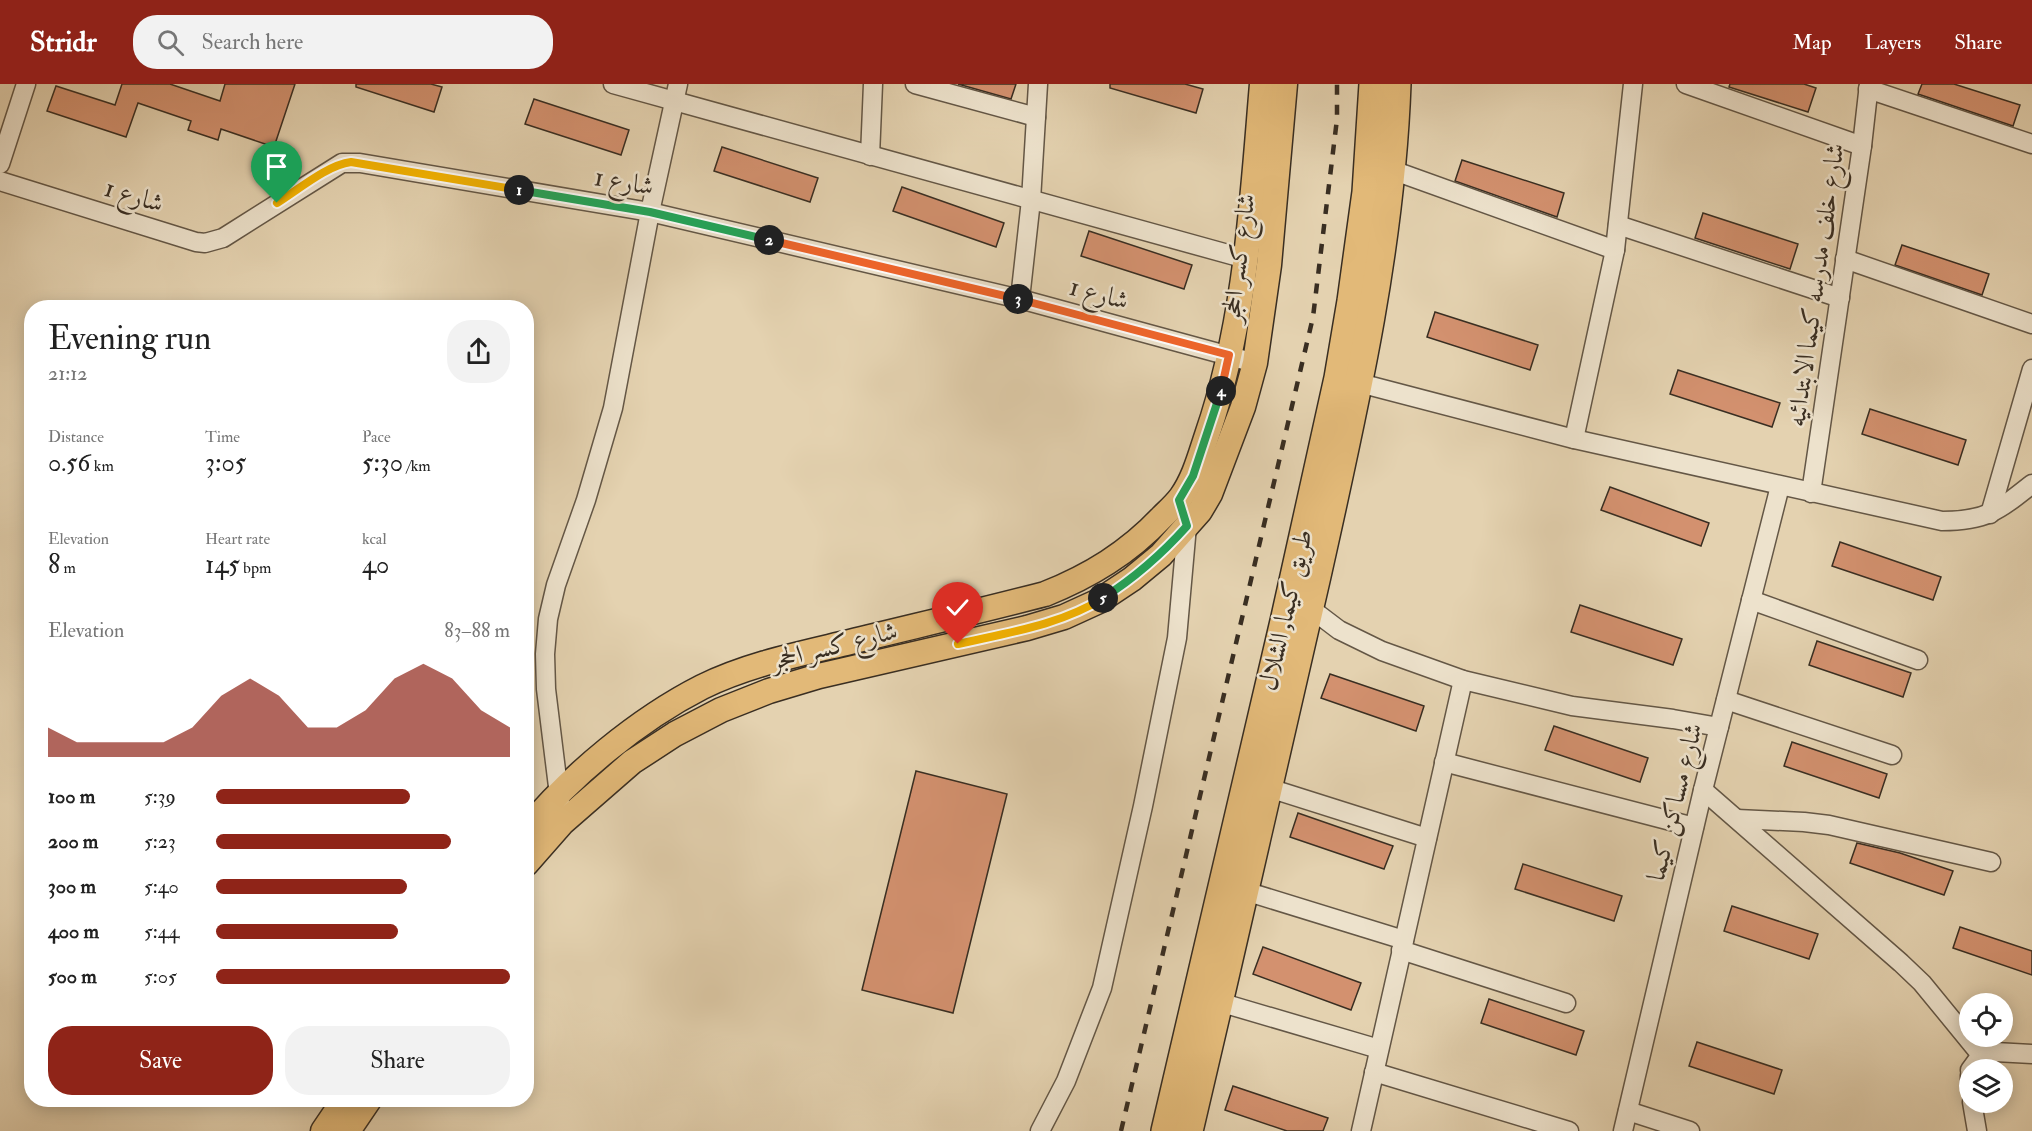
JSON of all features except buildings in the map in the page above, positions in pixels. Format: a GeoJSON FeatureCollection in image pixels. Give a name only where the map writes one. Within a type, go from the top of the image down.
{"type":"FeatureCollection","features":[{"type":"Feature","properties":{"kind":"highway","name":"طريق كيما, الشلال"},"geometry":{"type":"LineString","coordinates":[[1189,1131],[1310,608],[1349,381],[1351,301],[1366,192],[1373,84]]}},
{"type":"Feature","properties":{"kind":"highway","name":"طريق كيما, الشلال"},"geometry":{"type":"LineString","coordinates":[[1165,1131],[1285,617],[1349,381],[1374,303],[1392,170],[1397,84]]}},
{"type":"Feature","properties":{"kind":"main road","name":"شارع كسر الحجر"},"geometry":{"type":"LineString","coordinates":[[534,821],[559,793],[617,742],[658,712],[703,687],[750,667],[1045,594],[1076,582],[1105,566],[1132,546],[1179,500],[1195,470],[1220,399],[1229,355],[1246,259],[1262,84]]}},
{"type":"Feature","properties":{"kind":"main road","name":"شارع كسر الحجر"},"geometry":{"type":"LineString","coordinates":[[534,855],[562,823],[632,762],[675,734],[721,710],[769,691],[819,676],[1027,628],[1064,617],[1099,600],[1132,579],[1161,555],[1200,511],[1218,475],[1243,408],[1255,363],[1269,265],[1286,84]]}},
{"type":"Feature","properties":{"kind":"main road"},"geometry":{"type":"LineString","coordinates":[[1179,500],[1187,526]]}},
{"type":"Feature","properties":{"kind":"main road"},"geometry":{"type":"LineString","coordinates":[[336,1128],[342,1107]]}},
{"type":"Feature","properties":{"kind":"main road"},"geometry":{"type":"LineString","coordinates":[[336,1128],[361,1107]]}},
{"type":"Feature","properties":{"kind":"street"},"geometry":{"type":"LineString","coordinates":[[0,164],[26,84]]}},
{"type":"Feature","properties":{"kind":"street"},"geometry":{"type":"LineString","coordinates":[[613,84],[1246,259]]}},
{"type":"Feature","properties":{"kind":"street"},"geometry":{"type":"LineString","coordinates":[[562,823],[546,689],[545,654],[548,619],[555,585],[586,500],[613,408],[650,212],[678,84]]}},
{"type":"Feature","properties":{"kind":"street"},"geometry":{"type":"LineString","coordinates":[[870,156],[873,84]]}},
{"type":"Feature","properties":{"kind":"street"},"geometry":{"type":"LineString","coordinates":[[915,84],[1036,117]]}},
{"type":"Feature","properties":{"kind":"street"},"geometry":{"type":"LineString","coordinates":[[1020,299],[1031,200],[1038,84]]}},
{"type":"Feature","properties":{"kind":"street"},"geometry":{"type":"LineString","coordinates":[[1574,439],[1615,250],[1632,84]]}},
{"type":"Feature","properties":{"kind":"street"},"geometry":{"type":"LineString","coordinates":[[1686,84],[1862,146]]}},
{"type":"Feature","properties":{"kind":"street"},"geometry":{"type":"LineString","coordinates":[[1868,87],[2032,144]]}},
{"type":"Feature","properties":{"kind":"street","name":"شارع خلف مدرسه كيما الابتدائيه"},"geometry":{"type":"LineString","coordinates":[[1811,493],[1862,146],[1868,87]]}},
{"type":"Feature","properties":{"kind":"street","name":"شارع 1"},"geometry":{"type":"LineString","coordinates":[[0,182],[196,242],[206,243],[223,238],[332,169],[351,162],[650,212],[1020,299],[1255,363]]}},
{"type":"Feature","properties":{"kind":"street"},"geometry":{"type":"LineString","coordinates":[[1392,170],[1615,250]]}},
{"type":"Feature","properties":{"kind":"street"},"geometry":{"type":"LineString","coordinates":[[1618,225],[1840,298]]}},
{"type":"Feature","properties":{"kind":"street"},"geometry":{"type":"LineString","coordinates":[[1845,259],[2032,324]]}},
{"type":"Feature","properties":{"kind":"street"},"geometry":{"type":"LineString","coordinates":[[1990,514],[2032,369]]}},
{"type":"Feature","properties":{"kind":"street"},"geometry":{"type":"LineString","coordinates":[[1349,381],[1574,439],[1942,521],[1967,521],[1990,514],[2031,487]]}},
{"type":"Feature","properties":{"kind":"street","name":"شارع مساكن كيما"},"geometry":{"type":"LineString","coordinates":[[1624,1131],[1694,827],[1780,486]]}},
{"type":"Feature","properties":{"kind":"street"},"geometry":{"type":"LineString","coordinates":[[1040,1131],[1066,1081],[1102,987],[1143,806],[1177,638],[1187,526]]}},
{"type":"Feature","properties":{"kind":"street"},"geometry":{"type":"LineString","coordinates":[[1751,600],[1918,660]]}},
{"type":"Feature","properties":{"kind":"street"},"geometry":{"type":"LineString","coordinates":[[1310,608],[1339,630],[1382,651],[1463,680],[1572,706],[1719,727]]}},
{"type":"Feature","properties":{"kind":"street"},"geometry":{"type":"LineString","coordinates":[[1361,1131],[1463,680]]}},
{"type":"Feature","properties":{"kind":"street"},"geometry":{"type":"LineString","coordinates":[[1726,700],[1892,754]]}},
{"type":"Feature","properties":{"kind":"street"},"geometry":{"type":"LineString","coordinates":[[1444,762],[1694,827]]}},
{"type":"Feature","properties":{"kind":"street"},"geometry":{"type":"LineString","coordinates":[[1269,788],[1427,838]]}},
{"type":"Feature","properties":{"kind":"street"},"geometry":{"type":"LineString","coordinates":[[1703,790],[1908,970],[1981,1055]]}},
{"type":"Feature","properties":{"kind":"street"},"geometry":{"type":"LineString","coordinates":[[1737,819],[1804,822],[1860,830],[1991,862]]}},
{"type":"Feature","properties":{"kind":"street"},"geometry":{"type":"LineString","coordinates":[[1245,891],[1566,1003]]}},
{"type":"Feature","properties":{"kind":"street"},"geometry":{"type":"LineString","coordinates":[[1219,1002],[1379,1049]]}},
{"type":"Feature","properties":{"kind":"street"},"geometry":{"type":"LineString","coordinates":[[1978,1059],[1981,1055],[1995,1052],[2032,1054]]}},
{"type":"Feature","properties":{"kind":"street"},"geometry":{"type":"LineString","coordinates":[[1374,1072],[1569,1131]]}},
{"type":"Feature","properties":{"kind":"street"},"geometry":{"type":"LineString","coordinates":[[1628,1111],[1690,1131]]}},
{"type":"Feature","properties":{"kind":"street"},"geometry":{"type":"LineString","coordinates":[[1974,1113],[1977,1131]]}},
{"type":"Feature","properties":{"kind":"railway"},"geometry":{"type":"LineString","coordinates":[[1121,1131],[1313,317],[1337,119],[1337,84]]}},
{"type":"Feature","properties":{"kind":"route"},"geometry":{"type":"LineString","coordinates":[[277,203],[342,164],[360,163],[650,212],[1020,299],[1229,355],[1220,399],[1193,476],[1179,500],[1187,526],[1161,555],[1132,579],[1099,600],[1064,617],[958,644]]}}]}
